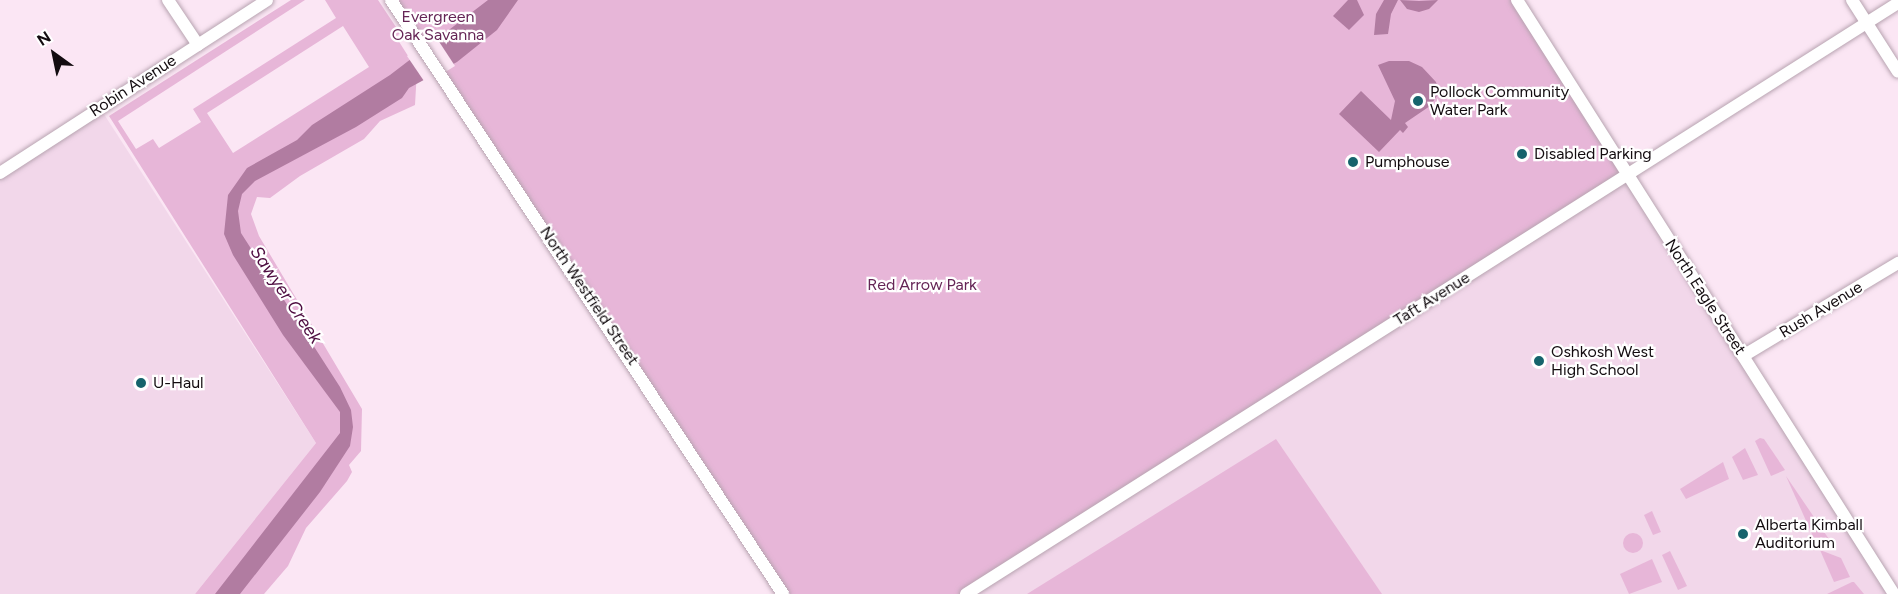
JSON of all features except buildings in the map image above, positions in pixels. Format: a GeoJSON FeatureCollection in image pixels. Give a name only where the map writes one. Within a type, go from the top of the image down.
{"type":"FeatureCollection","features":[{"type":"Feature","properties":{"kind":"street"},"geometry":{"type":"LineString","coordinates":[[168,0],[198,45]]}},
{"type":"Feature","properties":{"kind":"street","name":"Robin Avenue"},"geometry":{"type":"LineString","coordinates":[[0,172],[267,0]]}},
{"type":"Feature","properties":{"kind":"street","name":"North Westfield Street"},"geometry":{"type":"LineString","coordinates":[[392,0],[783,594]]}},
{"type":"Feature","properties":{"kind":"street","name":"North Eagle Street"},"geometry":{"type":"LineString","coordinates":[[1516,0],[1894,594]]}},
{"type":"Feature","properties":{"kind":"street"},"geometry":{"type":"LineString","coordinates":[[1852,0],[1898,72]]}},
{"type":"Feature","properties":{"kind":"street","name":"Taft Avenue"},"geometry":{"type":"LineString","coordinates":[[966,594],[1898,3]]}},
{"type":"Feature","properties":{"kind":"street","name":"Rush Avenue"},"geometry":{"type":"LineString","coordinates":[[1743,356],[1898,263]]}},
{"type":"Feature","properties":{"kind":"shaded area"},"geometry":{"type":"Polygon","coordinates":[[[488,0],[518,0],[497,30],[457,62],[409,88],[402,98],[356,127],[255,181],[242,194],[238,211],[241,233],[340,387],[351,410],[353,427],[350,446],[320,492],[240,594],[215,594],[340,433],[340,412],[283,335],[233,255],[224,234],[228,195],[247,168],[297,140],[312,125],[390,75],[488,0]]]}},
{"type":"Feature","properties":{"kind":"shaded area"},"geometry":{"type":"Polygon","coordinates":[[[1348,0],[1357,0],[1364,15],[1349,30],[1333,16],[1348,0]]]}},
{"type":"Feature","properties":{"kind":"shaded area"},"geometry":{"type":"Polygon","coordinates":[[[1384,0],[1398,0],[1391,14],[1388,34],[1374,35],[1376,14],[1384,0]]]}},
{"type":"Feature","properties":{"kind":"shaded area"},"geometry":{"type":"Polygon","coordinates":[[[1400,0],[1438,0],[1429,9],[1419,12],[1407,9],[1400,0]]]}},
{"type":"Feature","properties":{"kind":"shaded area"},"geometry":{"type":"Polygon","coordinates":[[[1389,61],[1409,61],[1422,67],[1436,82],[1439,93],[1430,106],[1405,123],[1408,127],[1403,133],[1400,130],[1379,152],[1339,114],[1361,91],[1391,120],[1395,101],[1378,65],[1389,61]]]}},
{"type":"Feature","properties":{"kind":"shaded area"},"geometry":{"type":"Polygon","coordinates":[[[100,108],[316,443],[195,594],[0,594],[0,173],[100,108]]]}},
{"type":"Feature","properties":{"kind":"shaded area","name":"Oshkosh West High School"},"geometry":{"type":"Polygon","coordinates":[[[1627,175],[1892,594],[965,594],[1627,175]]]}},
{"type":"Feature","properties":{"kind":"green space"},"geometry":{"type":"Polygon","coordinates":[[[291,0],[305,0],[118,121],[136,149],[153,139],[159,148],[201,122],[193,109],[336,18],[325,0],[378,0],[400,33],[396,37],[417,70],[415,105],[380,121],[364,139],[300,176],[270,198],[257,197],[251,214],[259,236],[362,409],[361,451],[349,465],[352,472],[347,481],[306,528],[288,566],[264,594],[195,594],[316,443],[109,116],[291,0]],[[343,26],[207,113],[233,153],[369,67],[343,26]]]}},
{"type":"Feature","properties":{"kind":"green space","name":"Red Arrow Park"},"geometry":{"type":"Polygon","coordinates":[[[391,0],[1517,0],[1627,175],[966,594],[783,594],[391,0]]]}},
{"type":"Feature","properties":{"kind":"green space"},"geometry":{"type":"Polygon","coordinates":[[[1760,438],[1764,439],[1785,470],[1771,476],[1755,441],[1760,438]]]}},
{"type":"Feature","properties":{"kind":"green space"},"geometry":{"type":"Polygon","coordinates":[[[1276,439],[1382,594],[1027,594],[1276,439]]]}},
{"type":"Feature","properties":{"kind":"green space"},"geometry":{"type":"Polygon","coordinates":[[[1745,448],[1758,475],[1743,480],[1732,457],[1745,448]]]}},
{"type":"Feature","properties":{"kind":"green space"},"geometry":{"type":"Polygon","coordinates":[[[1723,462],[1729,479],[1686,499],[1680,489],[1723,462]]]}},
{"type":"Feature","properties":{"kind":"green space"},"geometry":{"type":"Polygon","coordinates":[[[1786,476],[1833,545],[1831,549],[1816,543],[1786,476]]]}},
{"type":"Feature","properties":{"kind":"green space"},"geometry":{"type":"Polygon","coordinates":[[[1652,511],[1661,532],[1653,535],[1644,515],[1652,511]]]}},
{"type":"Feature","properties":{"kind":"green space"},"geometry":{"type":"Polygon","coordinates":[[[1633,533],[1640,536],[1643,543],[1640,550],[1633,553],[1626,550],[1623,543],[1626,536],[1633,533]]]}},
{"type":"Feature","properties":{"kind":"green space"},"geometry":{"type":"Polygon","coordinates":[[[1820,550],[1841,558],[1850,577],[1834,582],[1820,550]]]}},
{"type":"Feature","properties":{"kind":"green space"},"geometry":{"type":"Polygon","coordinates":[[[1670,551],[1687,586],[1678,590],[1662,555],[1670,551]]]}},
{"type":"Feature","properties":{"kind":"green space"},"geometry":{"type":"Polygon","coordinates":[[[1652,559],[1662,582],[1629,594],[1620,574],[1652,559]]]}},
{"type":"Feature","properties":{"kind":"green space"},"geometry":{"type":"Polygon","coordinates":[[[1852,582],[1864,594],[1827,594],[1852,582]]]}},
{"type":"Feature","properties":{"kind":"pier"},"geometry":{"type":"Polygon","coordinates":[[[436,37],[455,66],[426,84],[407,56],[436,37]]]}},
{"type":"Feature","properties":{"kind":"place","name":"Pollock Community Water Park"},"geometry":{"type":"Point","coordinates":[1418,101]}},
{"type":"Feature","properties":{"kind":"place","name":"Disabled Parking"},"geometry":{"type":"Point","coordinates":[1522,154]}},
{"type":"Feature","properties":{"kind":"place","name":"Pumphouse"},"geometry":{"type":"Point","coordinates":[1353,162]}},
{"type":"Feature","properties":{"kind":"place","name":"Oshkosh West High School"},"geometry":{"type":"Point","coordinates":[1539,361]}},
{"type":"Feature","properties":{"kind":"place","name":"U-Haul"},"geometry":{"type":"Point","coordinates":[141,383]}},
{"type":"Feature","properties":{"kind":"place","name":"Alberta Kimball Auditorium"},"geometry":{"type":"Point","coordinates":[1743,534]}},
{"type":"Feature","properties":{"kind":"park label","name":"Evergreen Oak Savanna"},"geometry":{"type":"Point","coordinates":[438,26]}},
{"type":"Feature","properties":{"kind":"water label","name":"Sawyer Creek"},"geometry":{"type":"Point","coordinates":[286,295]}}]}
